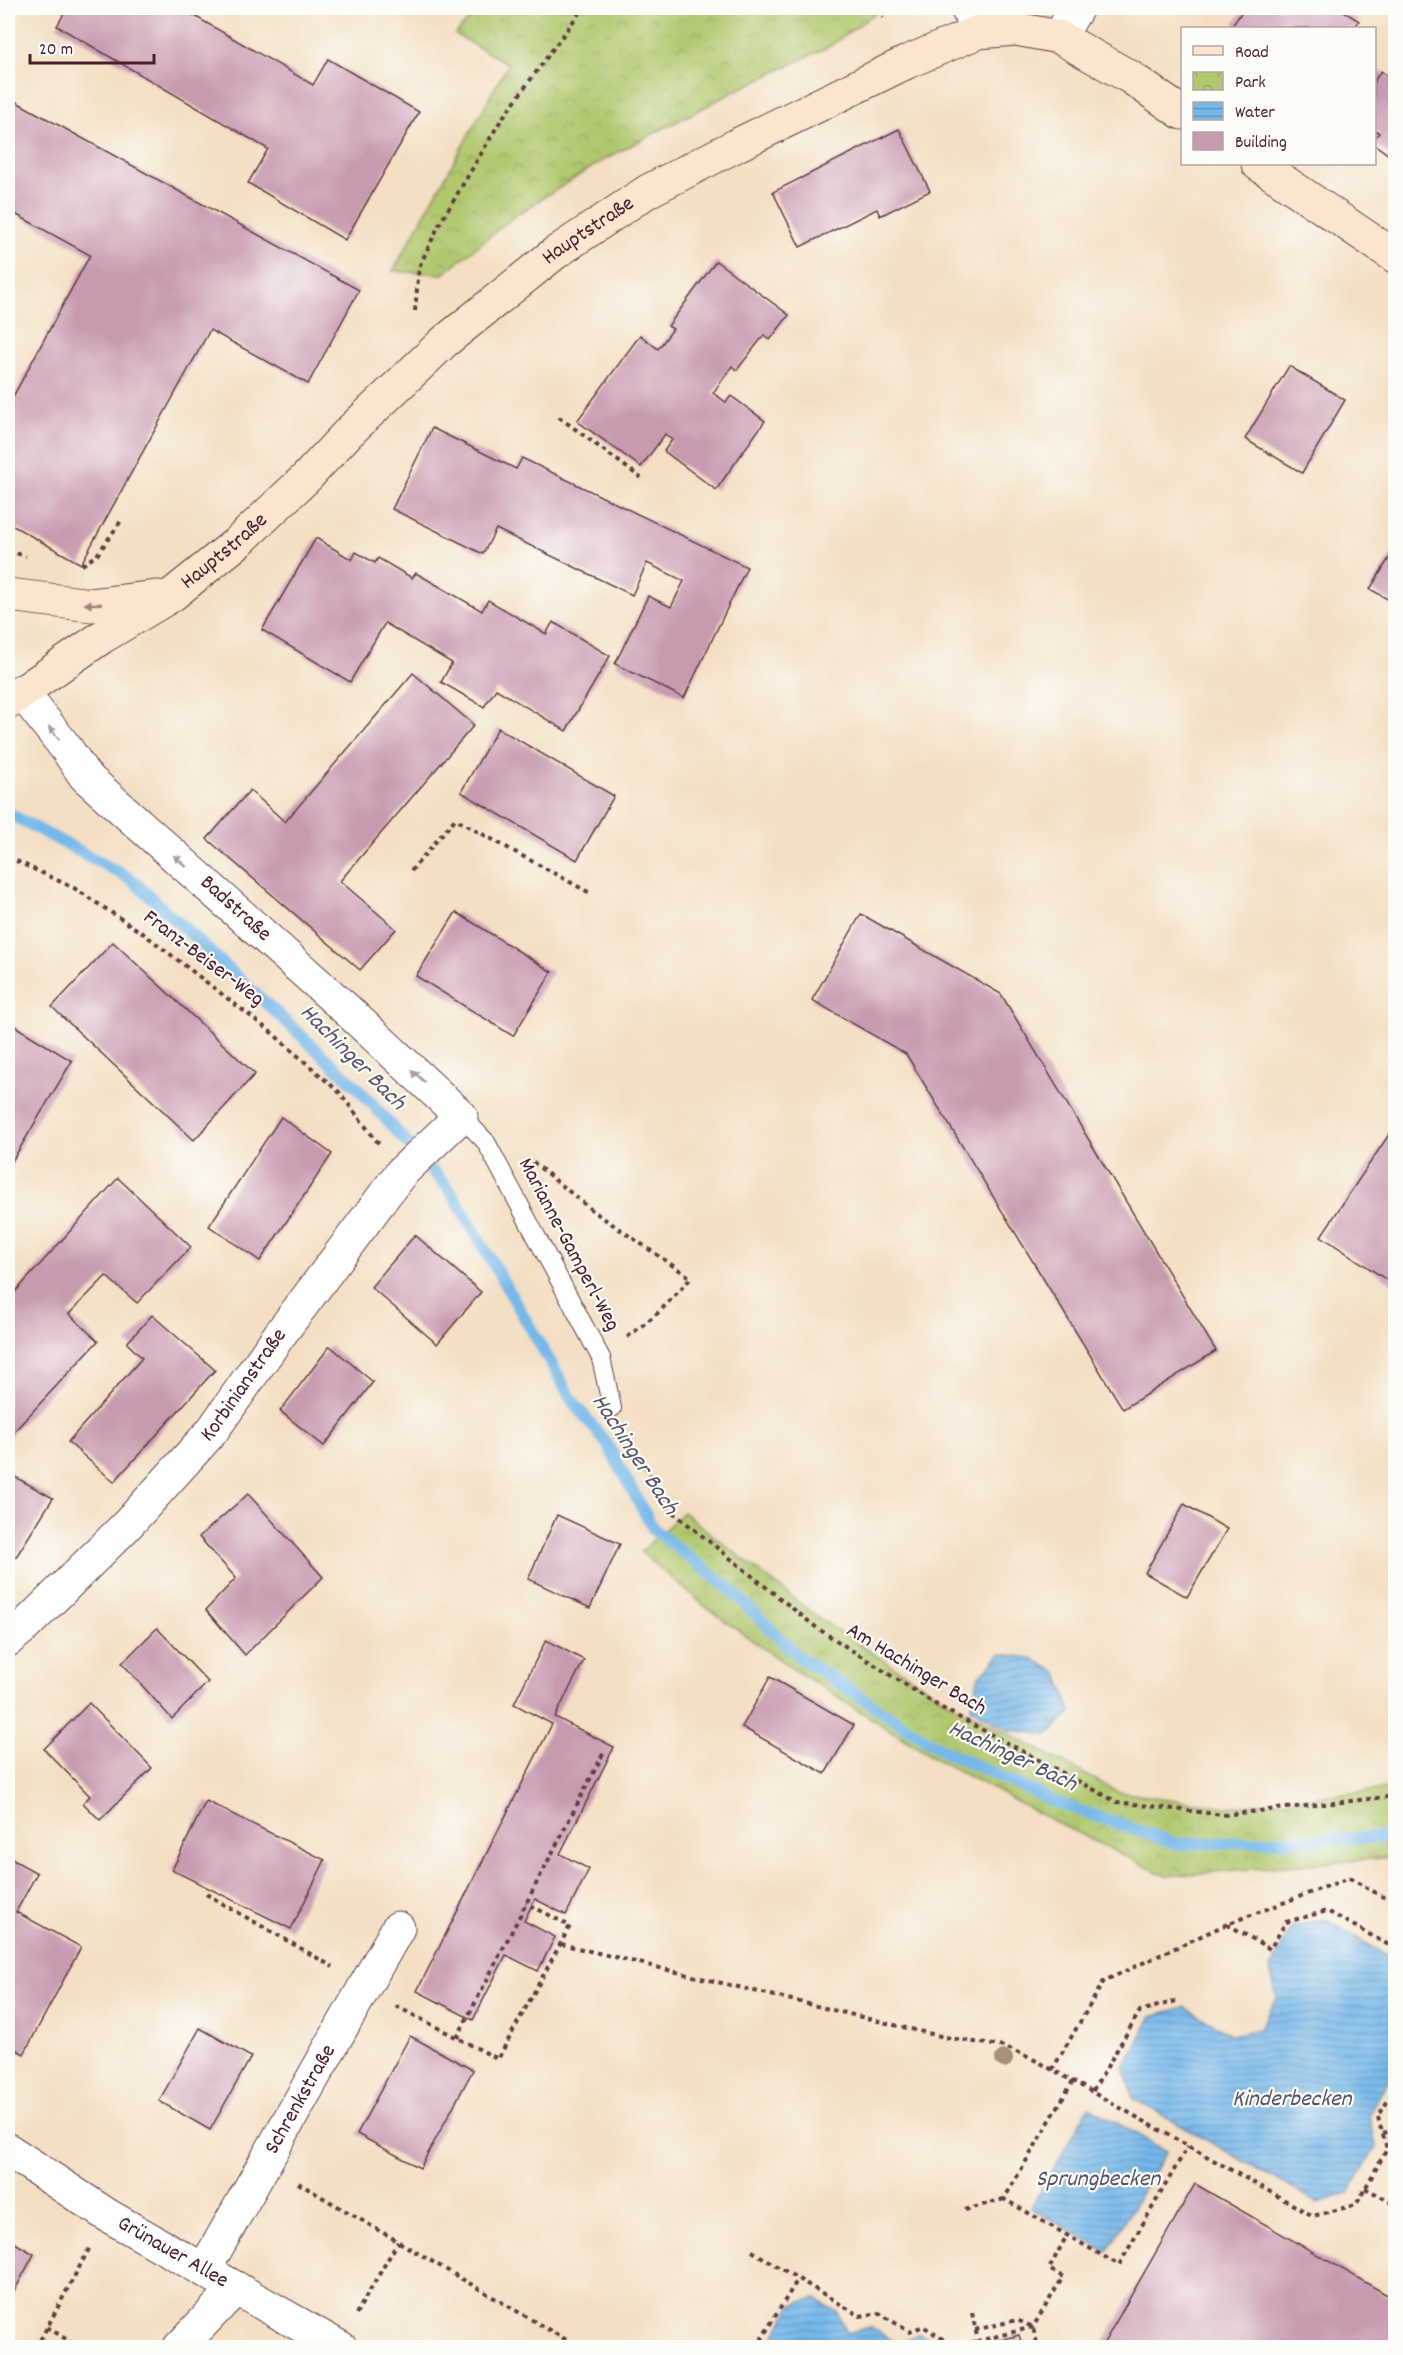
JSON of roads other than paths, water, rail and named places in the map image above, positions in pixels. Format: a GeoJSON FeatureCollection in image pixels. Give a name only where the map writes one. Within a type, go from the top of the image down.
{"type":"FeatureCollection","features":[{"type":"Feature","properties":{"kind":"main road","name":"Hauptstraße"},"geometry":{"type":"LineString","coordinates":[[12,688],[172,595],[238,542],[306,478],[349,432],[450,337],[555,253],[648,191],[907,62],[973,20],[1059,37],[1130,77],[1181,112]]}},
{"type":"Feature","properties":{"kind":"main road"},"geometry":{"type":"LineString","coordinates":[[1259,165],[1395,256]]}},
{"type":"Feature","properties":{"kind":"main road","name":"Hauptstraße"},"geometry":{"type":"LineString","coordinates":[[8,595],[91,605],[172,595]]}},
{"type":"Feature","properties":{"kind":"street"},"geometry":{"type":"LineString","coordinates":[[1059,37],[1077,8]]}},
{"type":"Feature","properties":{"kind":"street","name":"Badstraße"},"geometry":{"type":"LineString","coordinates":[[12,688],[66,748],[85,776],[330,994],[451,1125]]}},
{"type":"Feature","properties":{"kind":"street","name":"Korbinianstraße"},"geometry":{"type":"LineString","coordinates":[[8,1640],[127,1525],[212,1431],[278,1337],[403,1171],[451,1125]]}},
{"type":"Feature","properties":{"kind":"street","name":"Schrenkstraße"},"geometry":{"type":"LineString","coordinates":[[204,2270],[398,1928]]}},
{"type":"Feature","properties":{"kind":"street","name":"Grünauer Allee"},"geometry":{"type":"LineString","coordinates":[[8,2150],[107,2215],[340,2346]]}},
{"type":"Feature","properties":{"kind":"street"},"geometry":{"type":"LineString","coordinates":[[179,2348],[236,2288]]}},
{"type":"Feature","properties":{"kind":"lane","name":"Marianne-Gamperl-Weg"},"geometry":{"type":"LineString","coordinates":[[451,1125],[486,1142],[601,1358],[612,1408]]}},
{"type":"Feature","properties":{"kind":"water"},"geometry":{"type":"Polygon","coordinates":[[[1001,1654],[1031,1658],[1058,1673],[1071,1712],[1048,1735],[1009,1730],[971,1708],[978,1678],[1001,1654]]]}},
{"type":"Feature","properties":{"kind":"water","name":"Kinderbecken"},"geometry":{"type":"Polygon","coordinates":[[[1324,1919],[1395,1960],[1395,2068],[1369,2114],[1376,2146],[1349,2193],[1318,2203],[1134,2099],[1124,2067],[1152,2016],[1185,2007],[1232,2035],[1260,2029],[1277,1998],[1270,1969],[1292,1927],[1324,1919]]]}},
{"type":"Feature","properties":{"kind":"water","name":"Sprungbecken"},"geometry":{"type":"Polygon","coordinates":[[[1089,2107],[1166,2151],[1107,2252],[1031,2208],[1089,2107]]]}},
{"type":"Feature","properties":{"kind":"water"},"geometry":{"type":"Polygon","coordinates":[[[815,2298],[837,2312],[847,2333],[870,2327],[898,2344],[919,2333],[945,2347],[782,2347],[775,2335],[792,2305],[815,2298]]]}},
{"type":"Feature","properties":{"kind":"waterway","name":"Hachinger Bach"},"geometry":{"type":"LineString","coordinates":[[8,813],[131,879],[357,1087],[452,1193],[574,1403],[607,1444],[654,1530],[729,1588],[799,1657],[942,1750],[1055,1802],[1177,1844],[1396,1837]]}}]}
